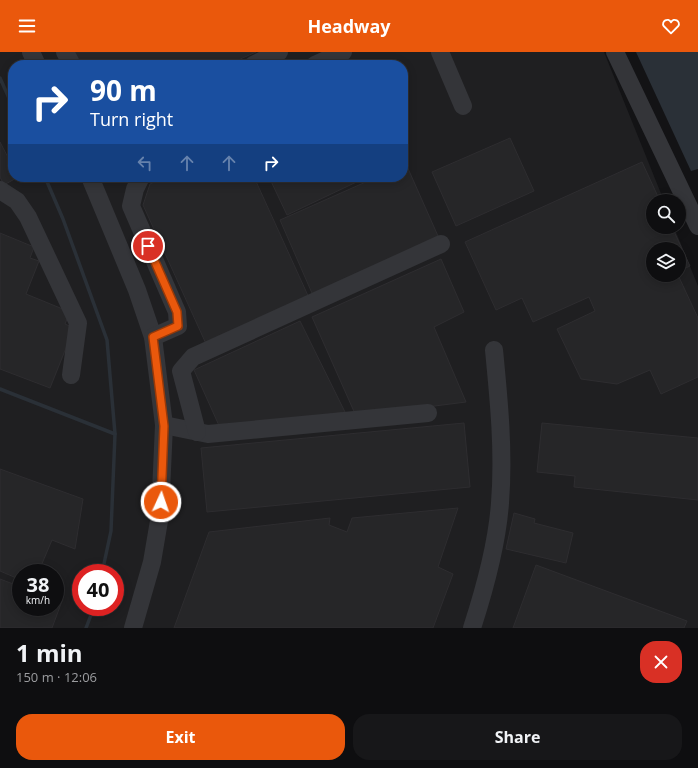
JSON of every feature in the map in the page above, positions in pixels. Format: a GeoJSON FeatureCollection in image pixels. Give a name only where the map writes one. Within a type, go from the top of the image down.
{"type":"FeatureCollection","features":[{"type":"Feature","properties":{"kind":"street"},"geometry":{"type":"LineString","coordinates":[[263,60],[279,52]]}},
{"type":"Feature","properties":{"kind":"street"},"geometry":{"type":"LineString","coordinates":[[326,60],[344,52]]}},
{"type":"Feature","properties":{"kind":"street"},"geometry":{"type":"LineString","coordinates":[[440,52],[463,106]]}},
{"type":"Feature","properties":{"kind":"street"},"geometry":{"type":"LineString","coordinates":[[615,52],[698,226]]}},
{"type":"Feature","properties":{"kind":"street"},"geometry":{"type":"LineString","coordinates":[[92,182],[137,290],[153,337],[164,426],[160,515],[152,562],[133,628]]}},
{"type":"Feature","properties":{"kind":"street"},"geometry":{"type":"LineString","coordinates":[[138,182],[135,188],[131,206],[177,312],[178,326],[153,337]]}},
{"type":"Feature","properties":{"kind":"street"},"geometry":{"type":"LineString","coordinates":[[1,191],[17,201],[28,217],[78,323],[71,375]]}},
{"type":"Feature","properties":{"kind":"street"},"geometry":{"type":"LineString","coordinates":[[197,432],[181,371],[193,357],[441,244]]}},
{"type":"Feature","properties":{"kind":"street"},"geometry":{"type":"LineString","coordinates":[[472,628],[483,595],[493,552],[500,503],[501,418],[494,350]]}},
{"type":"Feature","properties":{"kind":"street"},"geometry":{"type":"LineString","coordinates":[[164,426],[208,434],[428,413]]}},
{"type":"Feature","properties":{"kind":"shaded area"},"geometry":{"type":"Polygon","coordinates":[[[0,52],[604,52],[661,194],[646,194],[646,234],[677,234],[680,242],[646,242],[646,282],[686,282],[686,256],[698,286],[698,628],[0,628],[0,52]]]}},
{"type":"Feature","properties":{"kind":"shaded area"},"geometry":{"type":"Polygon","coordinates":[[[636,52],[698,52],[698,169],[691,171],[636,52]]]}},
{"type":"Feature","properties":{"kind":"building"},"geometry":{"type":"Polygon","coordinates":[[[74,52],[256,52],[238,60],[78,60],[74,52]]]}},
{"type":"Feature","properties":{"kind":"building"},"geometry":{"type":"Polygon","coordinates":[[[510,138],[534,191],[456,226],[432,172],[510,138]]]}},
{"type":"Feature","properties":{"kind":"building"},"geometry":{"type":"Polygon","coordinates":[[[0,142],[8,157],[8,182],[9,182],[4,185],[0,177],[0,142]]]}},
{"type":"Feature","properties":{"kind":"building"},"geometry":{"type":"Polygon","coordinates":[[[642,162],[657,194],[646,194],[646,234],[675,234],[679,242],[646,242],[646,282],[681,282],[698,318],[698,377],[661,394],[650,370],[617,384],[581,379],[557,329],[595,311],[589,297],[533,322],[522,298],[496,310],[465,242],[642,162]]]}},
{"type":"Feature","properties":{"kind":"building"},"geometry":{"type":"Polygon","coordinates":[[[408,168],[442,245],[315,300],[280,220],[366,182],[408,182],[408,168]]]}},
{"type":"Feature","properties":{"kind":"building"},"geometry":{"type":"Polygon","coordinates":[[[155,182],[256,182],[310,300],[207,346],[143,205],[150,184],[155,182]]]}},
{"type":"Feature","properties":{"kind":"building"},"geometry":{"type":"Polygon","coordinates":[[[271,182],[356,182],[287,215],[271,182]]]}},
{"type":"Feature","properties":{"kind":"building"},"geometry":{"type":"Polygon","coordinates":[[[0,233],[34,247],[30,258],[39,261],[26,294],[70,312],[65,324],[74,328],[50,388],[0,369],[0,233]]]}},
{"type":"Feature","properties":{"kind":"building"},"geometry":{"type":"Polygon","coordinates":[[[686,257],[690,266],[686,268],[686,257]]]}},
{"type":"Feature","properties":{"kind":"building"},"geometry":{"type":"Polygon","coordinates":[[[441,259],[464,312],[434,327],[466,402],[356,416],[312,317],[441,259]]]}},
{"type":"Feature","properties":{"kind":"building"},"geometry":{"type":"Polygon","coordinates":[[[300,321],[345,412],[221,430],[194,370],[300,321]]]}},
{"type":"Feature","properties":{"kind":"building"},"geometry":{"type":"Polygon","coordinates":[[[464,423],[470,487],[207,512],[201,448],[464,423]]]}},
{"type":"Feature","properties":{"kind":"building"},"geometry":{"type":"Polygon","coordinates":[[[542,423],[698,438],[698,500],[574,487],[575,476],[537,472],[542,423]]]}},
{"type":"Feature","properties":{"kind":"building"},"geometry":{"type":"Polygon","coordinates":[[[0,469],[83,499],[75,549],[52,540],[42,564],[12,564],[12,576],[0,571],[0,469]]]}},
{"type":"Feature","properties":{"kind":"building"},"geometry":{"type":"Polygon","coordinates":[[[458,508],[438,567],[453,574],[433,628],[174,628],[209,532],[330,518],[329,525],[347,532],[352,518],[458,508]]]}},
{"type":"Feature","properties":{"kind":"building"},"geometry":{"type":"Polygon","coordinates":[[[514,513],[535,519],[534,523],[573,533],[566,563],[506,549],[514,513]]]}},
{"type":"Feature","properties":{"kind":"building"},"geometry":{"type":"Polygon","coordinates":[[[536,565],[687,621],[684,628],[513,628],[536,565]]]}},
{"type":"Feature","properties":{"kind":"building"},"geometry":{"type":"Polygon","coordinates":[[[0,579],[12,584],[12,616],[56,616],[52,628],[0,628],[0,579]]]}},
{"type":"Feature","properties":{"kind":"waterway"},"geometry":{"type":"LineString","coordinates":[[0,78],[8,96]]}},
{"type":"Feature","properties":{"kind":"waterway"},"geometry":{"type":"LineString","coordinates":[[47,182],[63,219],[107,340],[115,434],[111,531],[104,564]]}},
{"type":"Feature","properties":{"kind":"waterway"},"geometry":{"type":"LineString","coordinates":[[0,389],[115,434]]}},
{"type":"Feature","properties":{"kind":"waterway"},"geometry":{"type":"LineString","coordinates":[[86,628],[91,616]]}},
{"type":"Feature","properties":{"kind":"route"},"geometry":{"type":"LineString","coordinates":[[148,246],[177,312],[178,326],[153,337],[164,426],[161,502]]}}]}
